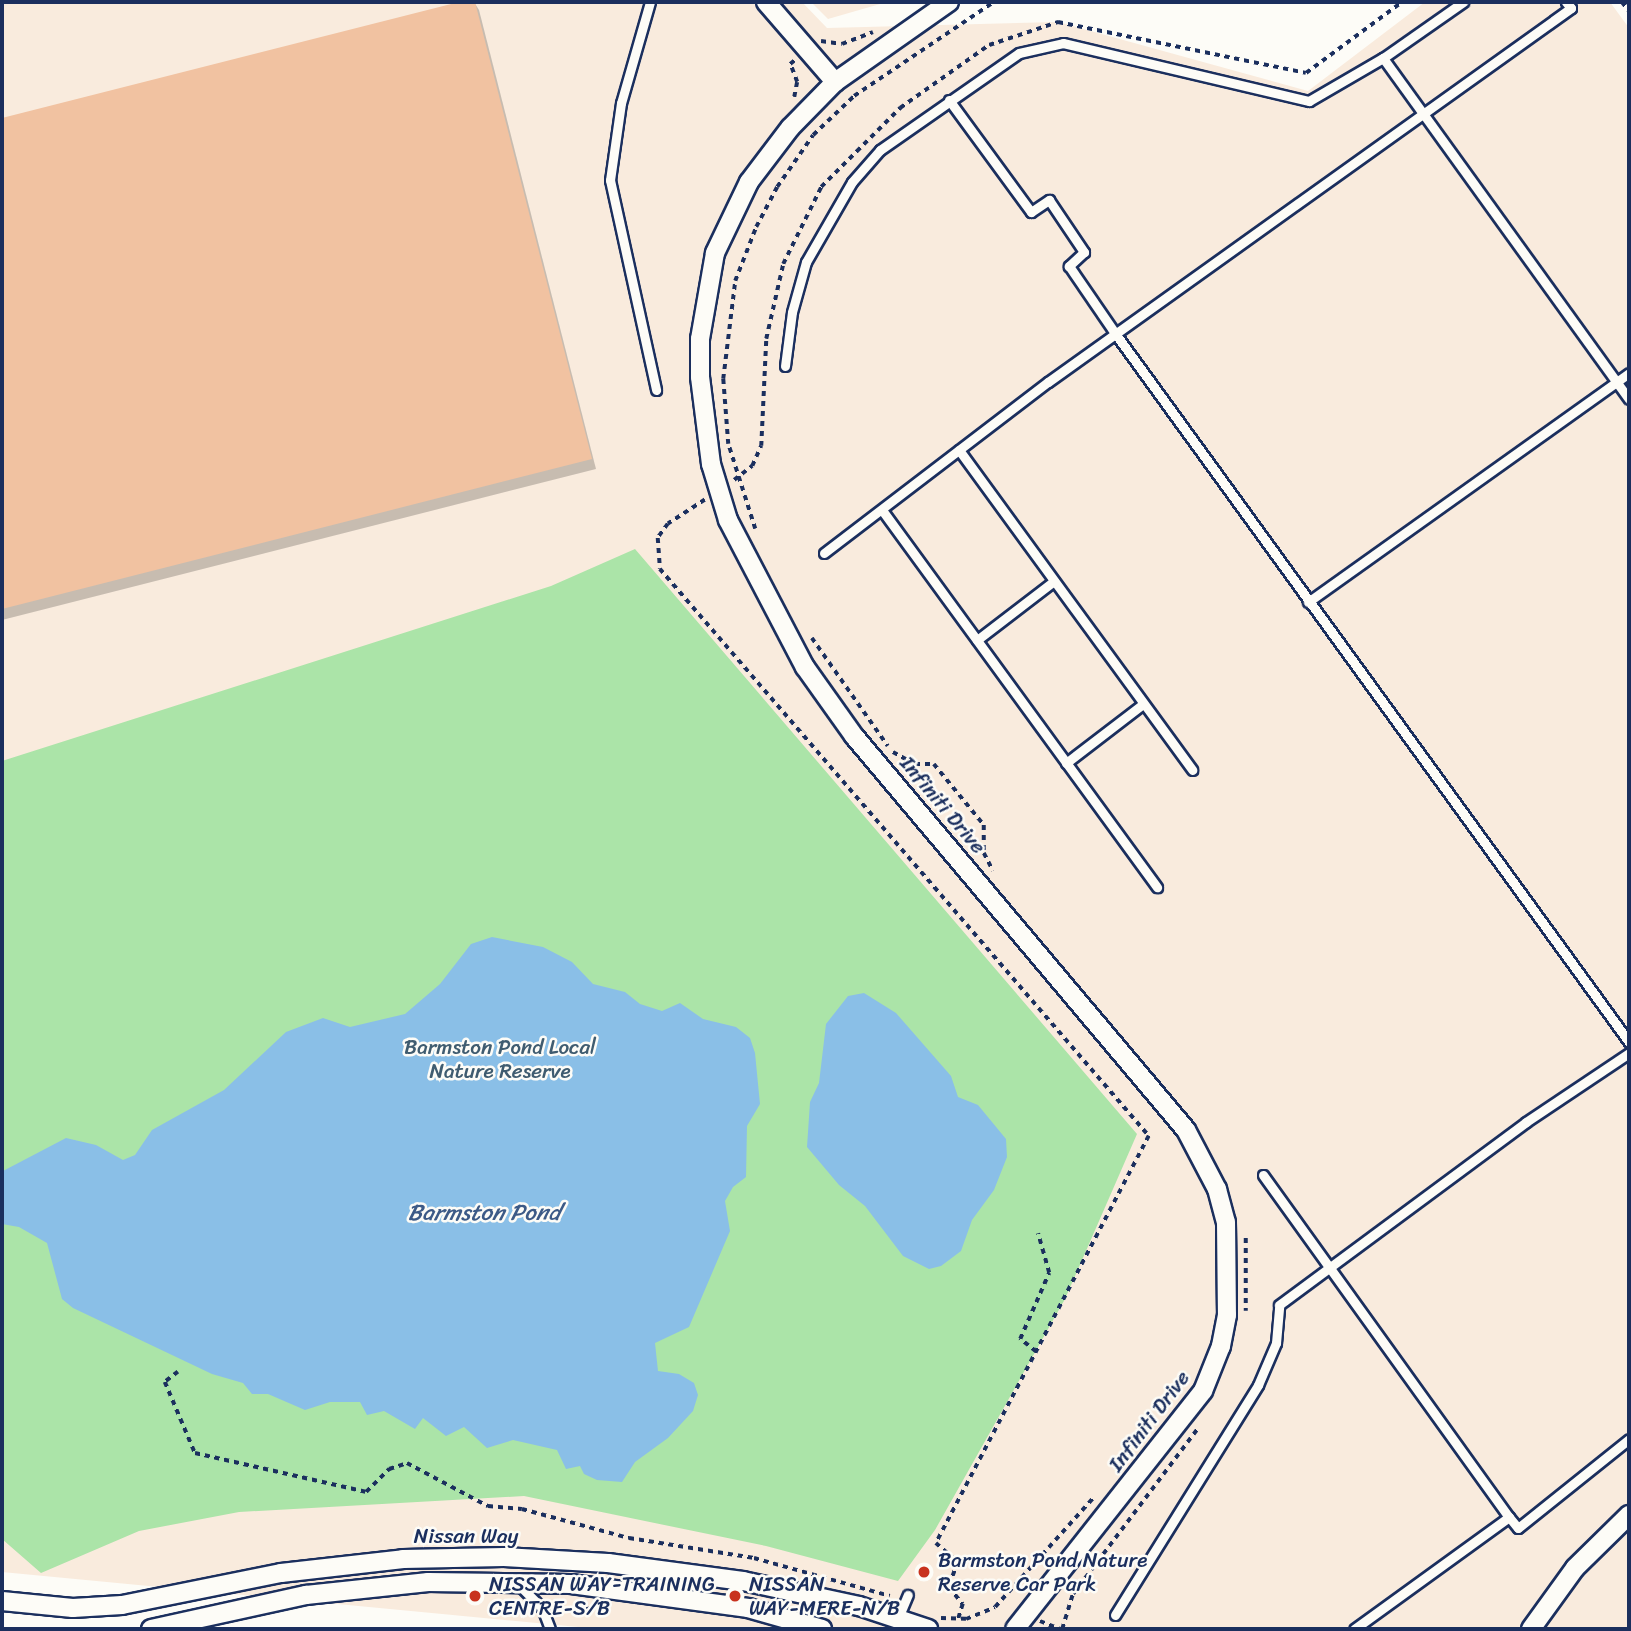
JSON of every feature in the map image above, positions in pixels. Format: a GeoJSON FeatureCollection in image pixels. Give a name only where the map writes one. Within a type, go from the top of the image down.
{"type":"FeatureCollection","features":[{"type":"Feature","properties":{"kind":"street"},"geometry":{"type":"LineString","coordinates":[[766,2],[835,82]]}},
{"type":"Feature","properties":{"kind":"street","name":"Infiniti Drive"},"geometry":{"type":"LineString","coordinates":[[949,2],[835,82],[790,128],[748,182],[715,253],[700,339],[700,377],[708,492],[805,667],[854,736],[1186,1130],[1217,1189],[1226,1222],[1227,1315],[1221,1346],[1203,1391],[1014,1629]]}},
{"type":"Feature","properties":{"kind":"street"},"geometry":{"type":"LineString","coordinates":[[1531,1629],[1575,1568],[1629,1515]]}},
{"type":"Feature","properties":{"kind":"street","name":"Nissan Way"},"geometry":{"type":"LineString","coordinates":[[2,1601],[73,1608],[122,1605],[281,1573],[403,1559],[504,1557],[608,1563],[903,1605],[928,1629]]}},
{"type":"Feature","properties":{"kind":"street"},"geometry":{"type":"LineString","coordinates":[[151,1629],[306,1595],[428,1582],[571,1584],[748,1608],[822,1629]]}},
{"type":"Feature","properties":{"kind":"lane"},"geometry":{"type":"LineString","coordinates":[[650,2],[621,103],[610,180],[656,390]]}},
{"type":"Feature","properties":{"kind":"lane"},"geometry":{"type":"LineString","coordinates":[[785,366],[806,262],[827,219],[880,150],[1020,53],[1063,43],[1309,101],[1383,58],[1463,2]]}},
{"type":"Feature","properties":{"kind":"lane"},"geometry":{"type":"LineString","coordinates":[[824,553],[959,450],[1571,8],[1566,2]]}},
{"type":"Feature","properties":{"kind":"lane"},"geometry":{"type":"LineString","coordinates":[[1383,58],[1629,399]]}},
{"type":"Feature","properties":{"kind":"lane"},"geometry":{"type":"LineString","coordinates":[[949,100],[1031,212],[1049,201],[1084,252],[1069,266],[1117,336],[1629,1042]]}},
{"type":"Feature","properties":{"kind":"lane"},"geometry":{"type":"LineString","coordinates":[[1308,602],[1629,373]]}},
{"type":"Feature","properties":{"kind":"lane"},"geometry":{"type":"LineString","coordinates":[[959,450],[1192,770]]}},
{"type":"Feature","properties":{"kind":"lane"},"geometry":{"type":"LineString","coordinates":[[882,510],[1157,887]]}},
{"type":"Feature","properties":{"kind":"lane"},"geometry":{"type":"LineString","coordinates":[[977,640],[1054,581]]}},
{"type":"Feature","properties":{"kind":"lane"},"geometry":{"type":"LineString","coordinates":[[1066,763],[1143,704]]}},
{"type":"Feature","properties":{"kind":"lane"},"geometry":{"type":"LineString","coordinates":[[1115,1615],[1258,1385],[1276,1343],[1279,1305],[1526,1122],[1629,1053]]}},
{"type":"Feature","properties":{"kind":"lane"},"geometry":{"type":"LineString","coordinates":[[1262,1175],[1518,1528],[1629,1439]]}},
{"type":"Feature","properties":{"kind":"lane"},"geometry":{"type":"LineString","coordinates":[[1354,1629],[1509,1517]]}},
{"type":"Feature","properties":{"kind":"lane"},"geometry":{"type":"LineString","coordinates":[[517,1582],[542,1608],[550,1629]]}},
{"type":"Feature","properties":{"kind":"path"},"geometry":{"type":"LineString","coordinates":[[760,541],[737,478],[724,410],[725,336],[735,281],[776,187],[813,135],[854,96],[994,2]]}},
{"type":"Feature","properties":{"kind":"path"},"geometry":{"type":"LineString","coordinates":[[958,1620],[963,1604],[949,1587],[958,1562],[936,1543],[1149,1136],[660,569],[658,538],[668,524],[708,492],[737,478],[752,466],[761,446],[766,339],[783,264],[821,187],[900,108],[989,45],[1058,22],[1306,73],[1402,2]]}},
{"type":"Feature","properties":{"kind":"path"},"geometry":{"type":"LineString","coordinates":[[1622,2],[1629,11]]}},
{"type":"Feature","properties":{"kind":"path"},"geometry":{"type":"LineString","coordinates":[[792,103],[797,82],[790,64],[823,39],[842,44],[881,28]]}},
{"type":"Feature","properties":{"kind":"path"},"geometry":{"type":"LineString","coordinates":[[708,492],[708,508]]}},
{"type":"Feature","properties":{"kind":"path"},"geometry":{"type":"LineString","coordinates":[[805,628],[895,754],[915,764],[934,764],[984,825],[984,853],[1001,880]]}},
{"type":"Feature","properties":{"kind":"path"},"geometry":{"type":"LineString","coordinates":[[1244,1228],[1249,1284],[1245,1319]]}},
{"type":"Feature","properties":{"kind":"path"},"geometry":{"type":"LineString","coordinates":[[1036,1352],[1020,1339],[1049,1273],[1038,1234]]}},
{"type":"Feature","properties":{"kind":"path"},"geometry":{"type":"LineString","coordinates":[[178,1372],[165,1382],[195,1453],[366,1492],[389,1469],[407,1463],[488,1506],[522,1510],[629,1538],[754,1558],[877,1590],[903,1605],[930,1615],[958,1620],[995,1607],[1102,1489]]}},
{"type":"Feature","properties":{"kind":"path"},"geometry":{"type":"LineString","coordinates":[[1062,1629],[1073,1594],[1205,1418]]}},
{"type":"Feature","properties":{"kind":"path"},"geometry":{"type":"LineString","coordinates":[[542,1608],[577,1612],[604,1604]]}},
{"type":"Feature","properties":{"kind":"shaded area"},"geometry":{"type":"Polygon","coordinates":[[[2,2],[802,2],[827,28],[1058,22],[1308,91],[1425,2],[1610,2],[1629,28],[1629,1629],[599,1629],[2,1572],[2,2]]]}},
{"type":"Feature","properties":{"kind":"shaded area"},"geometry":{"type":"Polygon","coordinates":[[[811,2],[887,2],[828,19],[811,2]]]}},
{"type":"Feature","properties":{"kind":"green space","name":"Barmston Pond Local Nature Reserve"},"geometry":{"type":"Polygon","coordinates":[[[635,549],[1137,1134],[1065,1299],[935,1530],[898,1581],[766,1546],[524,1496],[239,1512],[139,1531],[41,1573],[2,1539],[2,761],[551,586],[635,549]]]}},
{"type":"Feature","properties":{"kind":"water","name":"Barmston Pond"},"geometry":{"type":"Polygon","coordinates":[[[492,937],[543,947],[572,962],[593,984],[625,992],[640,1004],[662,1011],[680,1003],[703,1019],[736,1027],[750,1038],[755,1053],[760,1104],[747,1126],[746,1177],[733,1187],[725,1201],[730,1231],[689,1327],[655,1343],[658,1371],[679,1374],[694,1383],[698,1395],[693,1411],[668,1438],[635,1462],[622,1482],[597,1480],[584,1474],[580,1466],[566,1469],[557,1450],[513,1440],[487,1448],[464,1427],[446,1436],[423,1418],[415,1429],[384,1411],[367,1415],[360,1402],[330,1402],[305,1410],[268,1394],[252,1394],[243,1383],[212,1374],[73,1308],[62,1299],[47,1243],[19,1227],[2,1224],[3,1171],[66,1138],[96,1145],[123,1160],[135,1155],[152,1130],[224,1090],[286,1032],[323,1018],[350,1027],[405,1014],[440,984],[471,944],[492,937]]]}},
{"type":"Feature","properties":{"kind":"water"},"geometry":{"type":"Polygon","coordinates":[[[864,993],[896,1013],[951,1076],[958,1097],[978,1105],[1006,1139],[1007,1157],[994,1190],[972,1220],[961,1251],[941,1266],[929,1269],[903,1256],[865,1206],[839,1185],[807,1147],[810,1102],[819,1083],[826,1024],[848,996],[864,993]]]}},
{"type":"Feature","properties":{"kind":"building"},"geometry":{"type":"Polygon","coordinates":[[[459,2],[475,2],[592,459],[2,609],[2,118],[459,2]]]}},
{"type":"Feature","properties":{"kind":"place","name":"Barmston Pond Nature Reserve Car Park"},"geometry":{"type":"Point","coordinates":[924,1572]}},
{"type":"Feature","properties":{"kind":"place","name":"NISSAN WAY-TRAINING CENTRE-S/B"},"geometry":{"type":"Point","coordinates":[475,1596]}},
{"type":"Feature","properties":{"kind":"place","name":"NISSAN WAY-MERE-N/B"},"geometry":{"type":"Point","coordinates":[735,1596]}}]}
